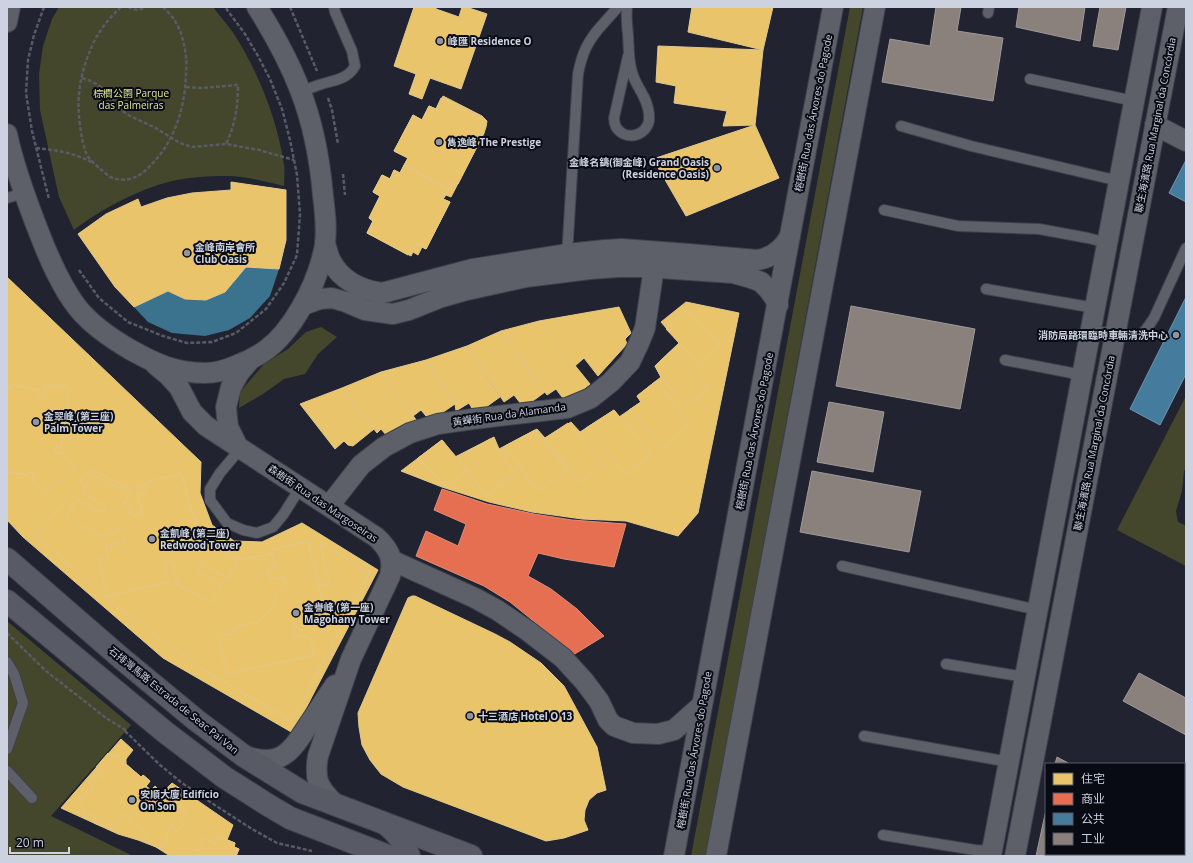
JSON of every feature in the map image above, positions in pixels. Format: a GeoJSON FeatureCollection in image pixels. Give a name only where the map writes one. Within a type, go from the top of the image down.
{"type":"FeatureCollection","features":[{"type":"Feature","properties":{"kind":"main road","name":"石排灣馬路 Estrada de Seac Pai Van"},"geometry":{"type":"LineString","coordinates":[[7,559],[126,662],[196,720],[244,756],[302,792],[463,853]]}},
{"type":"Feature","properties":{"kind":"main road"},"geometry":{"type":"LineString","coordinates":[[7,601],[174,739],[224,777],[290,818],[380,854]]}},
{"type":"Feature","properties":{"kind":"main road"},"geometry":{"type":"LineString","coordinates":[[386,824],[397,833],[409,856]]}},
{"type":"Feature","properties":{"kind":"main road"},"geometry":{"type":"LineString","coordinates":[[424,856],[441,849],[463,853]]}},
{"type":"Feature","properties":{"kind":"street"},"geometry":{"type":"LineString","coordinates":[[7,22],[10,7]]}},
{"type":"Feature","properties":{"kind":"street"},"geometry":{"type":"LineString","coordinates":[[7,134],[16,195],[66,290],[77,307],[88,318],[110,337],[148,359],[172,370],[206,373],[226,370],[249,361],[267,349],[283,334],[303,305],[315,280],[325,243],[325,219],[321,174],[313,132],[301,92],[288,60],[257,7]]}},
{"type":"Feature","properties":{"kind":"street","name":"榕樹街 Rua das Árvores do Pagode"},"geometry":{"type":"LineString","coordinates":[[674,856],[833,7]]}},
{"type":"Feature","properties":{"kind":"street"},"geometry":{"type":"LineString","coordinates":[[716,856],[875,7]]}},
{"type":"Feature","properties":{"kind":"street"},"geometry":{"type":"LineString","coordinates":[[992,853],[1152,7]]}},
{"type":"Feature","properties":{"kind":"street","name":"聯生海濱路 Rua Marginal da Concórdia"},"geometry":{"type":"LineString","coordinates":[[1015,856],[1178,7]]}},
{"type":"Feature","properties":{"kind":"street"},"geometry":{"type":"LineString","coordinates":[[1155,125],[1186,141]]}},
{"type":"Feature","properties":{"kind":"street"},"geometry":{"type":"LineString","coordinates":[[303,305],[320,299],[332,298],[366,310],[393,314],[467,290],[526,277],[568,263],[622,249],[757,260],[765,259],[776,253],[786,243],[791,234]]}},
{"type":"Feature","properties":{"kind":"street"},"geometry":{"type":"LineString","coordinates":[[325,243],[330,260],[335,268],[347,280],[359,287],[382,293],[473,269],[568,263],[618,267],[654,267],[733,273],[761,282],[768,288],[778,305]]}},
{"type":"Feature","properties":{"kind":"street","name":"黃蟬街 Rua da Alamanda"},"geometry":{"type":"LineString","coordinates":[[329,506],[361,465],[384,447],[410,433],[438,424],[567,408],[591,398],[611,382],[630,362],[645,328],[654,267]]}},
{"type":"Feature","properties":{"kind":"street","name":"森樹街 Rua das Margoseiras"},"geometry":{"type":"LineString","coordinates":[[148,359],[168,375],[179,387],[192,412],[206,426],[379,540],[387,549],[392,560]]}},
{"type":"Feature","properties":{"kind":"street"},"geometry":{"type":"LineString","coordinates":[[239,447],[228,427],[226,407],[231,387],[239,373],[249,361]]}},
{"type":"Feature","properties":{"kind":"street"},"geometry":{"type":"LineString","coordinates":[[335,804],[325,795],[318,782],[316,769],[318,756],[351,660],[390,576],[392,560],[475,598],[497,610],[528,631],[563,658],[584,681],[599,701],[608,720],[614,726],[633,733],[663,733],[674,730],[701,706]]}},
{"type":"Feature","properties":{"kind":"street"},"geometry":{"type":"LineString","coordinates":[[244,756],[258,760],[272,760],[285,755],[296,745],[351,660]]}},
{"type":"Feature","properties":{"kind":"lane"},"geometry":{"type":"LineString","coordinates":[[301,92],[322,84],[342,79],[352,71],[355,66],[352,51],[334,7]]}},
{"type":"Feature","properties":{"kind":"lane"},"geometry":{"type":"LineString","coordinates":[[568,263],[578,74],[580,62],[588,43],[603,23],[618,7]]}},
{"type":"Feature","properties":{"kind":"lane"},"geometry":{"type":"LineString","coordinates":[[627,7],[626,20],[628,33],[628,56],[614,118],[616,127],[623,133],[631,136],[638,135],[644,131],[649,120],[648,106],[632,73],[628,56]]}},
{"type":"Feature","properties":{"kind":"lane"},"geometry":{"type":"LineString","coordinates":[[603,23],[610,20],[617,20],[622,24],[628,33]]}},
{"type":"Feature","properties":{"kind":"lane"},"geometry":{"type":"LineString","coordinates":[[1030,79],[1134,102]]}},
{"type":"Feature","properties":{"kind":"lane"},"geometry":{"type":"LineString","coordinates":[[901,126],[971,146],[1119,181]]}},
{"type":"Feature","properties":{"kind":"lane"},"geometry":{"type":"LineString","coordinates":[[884,210],[958,226],[1039,229],[1108,243]]}},
{"type":"Feature","properties":{"kind":"lane"},"geometry":{"type":"LineString","coordinates":[[1091,331],[1138,336],[1145,331],[1154,318],[1186,248]]}},
{"type":"Feature","properties":{"kind":"lane"},"geometry":{"type":"LineString","coordinates":[[986,289],[1095,308]]}},
{"type":"Feature","properties":{"kind":"lane"},"geometry":{"type":"LineString","coordinates":[[1005,360],[1082,375]]}},
{"type":"Feature","properties":{"kind":"lane"},"geometry":{"type":"LineString","coordinates":[[239,447],[210,489],[210,500],[227,523],[243,530],[257,533],[273,527],[283,515],[300,488]]}},
{"type":"Feature","properties":{"kind":"lane"},"geometry":{"type":"LineString","coordinates":[[842,566],[1038,610]]}},
{"type":"Feature","properties":{"kind":"lane"},"geometry":{"type":"LineString","coordinates":[[7,662],[14,674],[23,703],[7,749]]}},
{"type":"Feature","properties":{"kind":"lane"},"geometry":{"type":"LineString","coordinates":[[946,664],[1025,676]]}},
{"type":"Feature","properties":{"kind":"lane"},"geometry":{"type":"LineString","coordinates":[[864,736],[1009,762]]}},
{"type":"Feature","properties":{"kind":"lane"},"geometry":{"type":"LineString","coordinates":[[7,771],[32,798]]}},
{"type":"Feature","properties":{"kind":"lane"},"geometry":{"type":"LineString","coordinates":[[883,835],[992,853]]}},
{"type":"Feature","properties":{"kind":"path"},"geometry":{"type":"LineString","coordinates":[[44,7],[34,35],[30,54],[26,93],[36,148],[51,206]]}},
{"type":"Feature","properties":{"kind":"path"},"geometry":{"type":"LineString","coordinates":[[121,7],[113,14],[101,29],[90,50],[78,96],[82,137],[87,154],[104,173],[115,179],[125,180],[136,177],[146,170],[166,148],[180,113],[186,87],[186,59],[181,34],[175,20],[163,7]]}},
{"type":"Feature","properties":{"kind":"path"},"geometry":{"type":"LineString","coordinates":[[128,7],[138,10],[145,7]]}},
{"type":"Feature","properties":{"kind":"path"},"geometry":{"type":"LineString","coordinates":[[77,267],[99,298],[128,322],[163,336],[187,343],[212,342],[236,333],[266,309],[284,283],[297,255],[300,214],[297,176],[290,140],[282,109],[270,79],[245,34],[225,7]]}},
{"type":"Feature","properties":{"kind":"path"},"geometry":{"type":"LineString","coordinates":[[82,78],[91,81],[106,90],[121,110],[130,116],[180,143],[192,147],[226,144],[259,150],[294,160]]}},
{"type":"Feature","properties":{"kind":"path"},"geometry":{"type":"LineString","coordinates":[[186,87],[207,88],[238,85],[236,115],[231,134],[226,144]]}},
{"type":"Feature","properties":{"kind":"path"},"geometry":{"type":"LineString","coordinates":[[36,148],[58,150],[83,158],[95,164]]}},
{"type":"Feature","properties":{"kind":"path"},"geometry":{"type":"LineString","coordinates":[[7,633],[46,671],[125,731],[160,765],[182,783],[252,829],[278,843],[314,851]]}},
{"type":"Feature","properties":{"kind":"path"},"geometry":{"type":"LineString","coordinates":[[125,731],[133,731]]}},
{"type":"Feature","properties":{"kind":"path"},"geometry":{"type":"LineString","coordinates":[[201,796],[204,791]]}},
{"type":"Feature","properties":{"kind":"green space","name":"棕櫚公園 Parque das Palmeiras"},"geometry":{"type":"Polygon","coordinates":[[[59,7],[213,7],[232,31],[250,61],[265,95],[272,113],[281,148],[284,168],[284,186],[234,176],[200,177],[172,181],[134,194],[108,207],[74,230],[59,197],[40,110],[39,74],[43,46],[52,19],[59,7]]]}},
{"type":"Feature","properties":{"kind":"green space"},"geometry":{"type":"Polygon","coordinates":[[[850,7],[863,7],[706,856],[691,856],[850,7]]]}},
{"type":"Feature","properties":{"kind":"green space"},"geometry":{"type":"Polygon","coordinates":[[[321,327],[337,337],[318,354],[305,374],[284,379],[263,394],[239,408],[240,392],[264,364],[288,349],[306,332],[321,327]]]}},
{"type":"Feature","properties":{"kind":"green space"},"geometry":{"type":"Polygon","coordinates":[[[1186,396],[1186,468],[1184,471],[1182,491],[1176,511],[1178,522],[1186,526],[1186,566],[1117,530],[1186,396]]]}},
{"type":"Feature","properties":{"kind":"green space"},"geometry":{"type":"Polygon","coordinates":[[[7,621],[131,725],[51,816],[133,856],[7,856],[7,621]]]}},
{"type":"Feature","properties":{"kind":"water"},"geometry":{"type":"Polygon","coordinates":[[[246,267],[279,269],[270,296],[250,318],[229,330],[205,336],[172,333],[148,322],[134,307],[168,291],[185,299],[206,300],[225,292],[246,267]]]}},
{"type":"Feature","properties":{"kind":"building: 住宅","name":"峰匯 Residence O"},"geometry":{"type":"Polygon","coordinates":[[[414,7],[436,7],[436,9],[459,17],[462,7],[487,14],[461,89],[430,78],[422,99],[409,94],[416,74],[394,66],[414,7]]]}},
{"type":"Feature","properties":{"kind":"building: 住宅"},"geometry":{"type":"Polygon","coordinates":[[[692,7],[773,7],[763,50],[688,32],[692,7]]]}},
{"type":"Feature","properties":{"kind":"building: 住宅"},"geometry":{"type":"Polygon","coordinates":[[[658,46],[763,50],[755,125],[723,126],[727,111],[674,103],[676,86],[656,82],[658,46]]]}},
{"type":"Feature","properties":{"kind":"building: 住宅"},"geometry":{"type":"Polygon","coordinates":[[[443,96],[482,116],[487,121],[486,127],[451,197],[446,195],[443,199],[450,202],[426,249],[422,247],[418,255],[413,252],[411,256],[367,233],[373,221],[369,218],[380,196],[373,192],[382,175],[390,179],[394,170],[400,173],[408,158],[394,151],[413,115],[422,120],[429,106],[436,109],[443,96]]]}},
{"type":"Feature","properties":{"kind":"building: 住宅","name":"雋逸峰 The Prestige"},"geometry":{"type":"Polygon","coordinates":[[[441,98],[484,121],[479,130],[484,133],[458,184],[453,181],[448,190],[404,165],[408,158],[394,151],[413,115],[422,120],[429,106],[436,109],[441,98]]]}},
{"type":"Feature","properties":{"kind":"building: 住宅","name":"金峰名鑄(御金峰) Grand Oasis (Residence Oasis)"},"geometry":{"type":"Polygon","coordinates":[[[755,125],[779,178],[686,216],[653,159],[755,125]]]}},
{"type":"Feature","properties":{"kind":"building: 住宅"},"geometry":{"type":"Polygon","coordinates":[[[404,165],[448,190],[443,199],[450,202],[426,249],[415,243],[408,255],[367,233],[373,221],[369,218],[380,196],[373,192],[382,175],[390,179],[394,170],[400,173],[404,165]]]}},
{"type":"Feature","properties":{"kind":"building: 住宅","name":"金峰南岸會所 Club Oasis"},"geometry":{"type":"Polygon","coordinates":[[[231,182],[286,190],[286,240],[279,269],[246,267],[225,292],[206,300],[185,299],[168,291],[134,307],[115,287],[78,234],[106,214],[138,199],[141,207],[167,198],[192,193],[231,190],[231,182]]]}},
{"type":"Feature","properties":{"kind":"building: 住宅"},"geometry":{"type":"Polygon","coordinates":[[[7,277],[201,462],[200,493],[212,525],[234,541],[262,542],[302,523],[378,570],[293,733],[163,658],[23,537],[7,520],[7,277]]]}},
{"type":"Feature","properties":{"kind":"building: 住宅"},"geometry":{"type":"Polygon","coordinates":[[[686,302],[739,313],[698,513],[678,536],[626,521],[582,519],[532,512],[489,502],[442,487],[401,471],[442,440],[455,457],[494,437],[499,449],[537,429],[545,438],[571,422],[580,432],[614,410],[619,417],[641,402],[637,396],[661,377],[655,366],[679,343],[661,322],[686,302]]]}},
{"type":"Feature","properties":{"kind":"building: 住宅"},"geometry":{"type":"Polygon","coordinates":[[[619,307],[631,333],[625,339],[627,344],[598,376],[584,358],[575,366],[539,321],[619,307]]]}},
{"type":"Feature","properties":{"kind":"building: 住宅"},"geometry":{"type":"Polygon","coordinates":[[[687,310],[720,343],[700,365],[666,329],[687,310]]]}},
{"type":"Feature","properties":{"kind":"building: 住宅"},"geometry":{"type":"Polygon","coordinates":[[[539,321],[590,384],[570,400],[562,397],[556,389],[547,395],[501,331],[539,321]]]}},
{"type":"Feature","properties":{"kind":"building: 住宅"},"geometry":{"type":"Polygon","coordinates":[[[501,331],[545,392],[526,406],[521,404],[514,395],[504,402],[467,346],[501,331]]]}},
{"type":"Feature","properties":{"kind":"building: 住宅"},"geometry":{"type":"Polygon","coordinates":[[[467,346],[500,397],[479,412],[473,410],[469,403],[456,411],[455,404],[426,360],[467,346]]]}},
{"type":"Feature","properties":{"kind":"building: 住宅"},"geometry":{"type":"Polygon","coordinates":[[[673,349],[709,388],[687,406],[661,377],[655,366],[673,349]]]}},
{"type":"Feature","properties":{"kind":"building: 住宅"},"geometry":{"type":"Polygon","coordinates":[[[426,360],[455,404],[433,419],[426,416],[421,410],[413,416],[381,372],[426,360]]]}},
{"type":"Feature","properties":{"kind":"building: 住宅"},"geometry":{"type":"Polygon","coordinates":[[[381,372],[417,421],[387,436],[381,429],[377,433],[342,388],[381,372]]]}},
{"type":"Feature","properties":{"kind":"building: 住宅"},"geometry":{"type":"Polygon","coordinates":[[[656,381],[690,423],[664,447],[629,410],[641,402],[637,396],[656,381]]]}},
{"type":"Feature","properties":{"kind":"building: 住宅","name":"金翠峰 (第三座) Palm Tower"},"geometry":{"type":"Polygon","coordinates":[[[10,385],[40,390],[39,396],[45,397],[47,385],[60,387],[61,385],[70,386],[61,447],[56,447],[55,451],[58,454],[59,452],[62,452],[75,469],[44,493],[32,478],[34,473],[29,472],[29,475],[7,472],[7,388],[10,389],[10,385]]]}},
{"type":"Feature","properties":{"kind":"building: 住宅"},"geometry":{"type":"Polygon","coordinates":[[[342,388],[374,429],[353,446],[348,445],[344,441],[335,449],[300,404],[342,388]]]}},
{"type":"Feature","properties":{"kind":"building: 住宅"},"geometry":{"type":"Polygon","coordinates":[[[614,410],[651,454],[626,475],[586,428],[614,410]]]}},
{"type":"Feature","properties":{"kind":"building: 住宅"},"geometry":{"type":"Polygon","coordinates":[[[568,423],[604,464],[580,483],[545,438],[568,423]]]}},
{"type":"Feature","properties":{"kind":"building: 住宅"},"geometry":{"type":"Polygon","coordinates":[[[535,430],[567,471],[538,491],[505,446],[535,430]]]}},
{"type":"Feature","properties":{"kind":"building: 住宅"},"geometry":{"type":"Polygon","coordinates":[[[490,439],[516,474],[487,496],[457,459],[490,439]]]}},
{"type":"Feature","properties":{"kind":"building: 住宅"},"geometry":{"type":"Polygon","coordinates":[[[442,440],[467,470],[447,487],[418,458],[442,440]]]}},
{"type":"Feature","properties":{"kind":"building: 住宅"},"geometry":{"type":"Polygon","coordinates":[[[91,469],[129,489],[181,473],[200,540],[237,560],[272,554],[271,550],[308,541],[319,586],[329,584],[320,543],[370,572],[292,721],[202,669],[122,610],[36,536],[91,469]]]}},
{"type":"Feature","properties":{"kind":"building: 住宅","name":"金凱峰 (第二座) Redwood Tower"},"geometry":{"type":"Polygon","coordinates":[[[181,473],[198,531],[179,536],[181,545],[188,548],[191,543],[197,546],[200,540],[237,560],[228,578],[201,563],[197,571],[222,584],[212,603],[175,583],[180,574],[173,571],[176,564],[168,560],[165,565],[169,582],[107,596],[99,559],[108,557],[106,546],[125,542],[123,532],[117,529],[114,534],[108,531],[104,538],[67,518],[77,499],[102,513],[106,506],[82,493],[92,474],[129,494],[124,504],[131,507],[128,513],[134,516],[143,514],[137,494],[147,491],[145,483],[181,473]]]}},
{"type":"Feature","properties":{"kind":"building: 住宅","name":"金譽峰 (第一座) Magohany Tower"},"geometry":{"type":"Polygon","coordinates":[[[308,541],[329,628],[317,630],[309,627],[308,619],[300,620],[294,630],[296,637],[303,635],[311,639],[314,655],[227,674],[219,637],[235,633],[234,627],[258,622],[273,607],[278,591],[286,588],[284,577],[271,580],[268,569],[275,568],[271,550],[308,541]]]}},
{"type":"Feature","properties":{"kind":"building: 住宅","name":"十三酒店 Hotel O 13"},"geometry":{"type":"Polygon","coordinates":[[[415,596],[510,642],[541,663],[564,686],[597,747],[606,790],[597,793],[589,800],[585,810],[584,820],[588,830],[564,838],[546,841],[403,787],[381,774],[370,760],[362,745],[358,713],[408,598],[415,596]]]}},
{"type":"Feature","properties":{"kind":"building: 住宅","name":"安順大廈 Edifício On Son"},"geometry":{"type":"Polygon","coordinates":[[[121,739],[133,750],[126,759],[126,764],[141,777],[143,775],[150,781],[146,786],[151,790],[155,786],[162,793],[172,783],[233,825],[227,840],[235,843],[234,847],[239,849],[236,856],[170,856],[156,847],[118,834],[61,808],[121,739]]]}},
{"type":"Feature","properties":{"kind":"building: 住宅"},"geometry":{"type":"Polygon","coordinates":[[[108,753],[113,757],[115,755],[141,777],[143,775],[150,781],[144,789],[146,792],[150,792],[155,786],[161,792],[160,793],[179,809],[180,807],[187,814],[181,821],[184,824],[177,832],[171,826],[166,838],[168,840],[163,847],[161,846],[160,849],[144,840],[148,835],[128,820],[132,813],[129,811],[126,815],[124,814],[111,829],[105,825],[101,826],[94,823],[97,815],[94,814],[89,819],[85,816],[86,815],[82,814],[86,809],[79,800],[80,797],[84,798],[93,787],[88,783],[94,775],[99,779],[103,773],[96,767],[108,753]]]}},
{"type":"Feature","properties":{"kind":"building: 住宅"},"geometry":{"type":"Polygon","coordinates":[[[218,836],[235,843],[234,847],[239,849],[236,856],[196,855],[204,838],[213,842],[212,844],[214,845],[218,836]]]}},
{"type":"Feature","properties":{"kind":"building: 商业"},"geometry":{"type":"Polygon","coordinates":[[[442,489],[487,504],[534,514],[572,520],[626,524],[614,567],[538,553],[528,576],[551,589],[577,609],[604,636],[573,655],[510,602],[484,586],[416,556],[426,531],[458,546],[466,524],[434,510],[442,489]]]}},
{"type":"Feature","properties":{"kind":"building: 公共"},"geometry":{"type":"Polygon","coordinates":[[[1186,160],[1186,202],[1169,193],[1186,160]]]}},
{"type":"Feature","properties":{"kind":"building: 公共","name":"消防局路環臨時車輛清洗中心"},"geometry":{"type":"Polygon","coordinates":[[[1186,297],[1186,374],[1160,425],[1130,409],[1186,297]]]}},
{"type":"Feature","properties":{"kind":"building: 工业"},"geometry":{"type":"Polygon","coordinates":[[[936,7],[961,7],[957,31],[1003,38],[993,101],[882,82],[890,39],[930,46],[936,7]]]}},
{"type":"Feature","properties":{"kind":"building: 工业"},"geometry":{"type":"Polygon","coordinates":[[[1019,7],[1085,7],[1080,41],[1016,27],[1019,7]]]}},
{"type":"Feature","properties":{"kind":"building: 工业"},"geometry":{"type":"Polygon","coordinates":[[[1100,7],[1126,7],[1118,50],[1093,46],[1100,7]]]}},
{"type":"Feature","properties":{"kind":"building: 工业"},"geometry":{"type":"Polygon","coordinates":[[[851,306],[975,329],[960,409],[836,386],[851,306]]]}},
{"type":"Feature","properties":{"kind":"building: 工业"},"geometry":{"type":"Polygon","coordinates":[[[829,402],[884,412],[873,472],[817,462],[829,402]]]}},
{"type":"Feature","properties":{"kind":"building: 工业"},"geometry":{"type":"Polygon","coordinates":[[[812,471],[921,491],[909,552],[800,532],[812,471]]]}},
{"type":"Feature","properties":{"kind":"building: 工业"},"geometry":{"type":"Polygon","coordinates":[[[1139,673],[1186,698],[1186,735],[1123,701],[1139,673]]]}},
{"type":"Feature","properties":{"kind":"building: 工业"},"geometry":{"type":"Polygon","coordinates":[[[1057,757],[1068,763],[1055,763],[1057,757]]]}},
{"type":"Feature","properties":{"kind":"building: 工业"},"geometry":{"type":"Polygon","coordinates":[[[1045,815],[1045,855],[1064,855],[1036,856],[1045,815]]]}},
{"type":"Feature","properties":{"kind":"place","name":"峰匯 Residence O"},"geometry":{"type":"Point","coordinates":[440,41]}},
{"type":"Feature","properties":{"kind":"place","name":"雋逸峰 The Prestige"},"geometry":{"type":"Point","coordinates":[439,142]}},
{"type":"Feature","properties":{"kind":"place","name":"金峰名鑄(御金峰) Grand Oasis (Residence Oasis)"},"geometry":{"type":"Point","coordinates":[717,168]}},
{"type":"Feature","properties":{"kind":"place","name":"金峰南岸會所 Club Oasis"},"geometry":{"type":"Point","coordinates":[187,253]}},
{"type":"Feature","properties":{"kind":"place","name":"消防局路環臨時車輛清洗中心"},"geometry":{"type":"Point","coordinates":[1176,335]}},
{"type":"Feature","properties":{"kind":"place","name":"金翠峰 (第三座) Palm Tower"},"geometry":{"type":"Point","coordinates":[36,422]}},
{"type":"Feature","properties":{"kind":"place","name":"金凱峰 (第二座) Redwood Tower"},"geometry":{"type":"Point","coordinates":[152,539]}},
{"type":"Feature","properties":{"kind":"place","name":"金譽峰 (第一座) Magohany Tower"},"geometry":{"type":"Point","coordinates":[296,613]}},
{"type":"Feature","properties":{"kind":"place","name":"十三酒店 Hotel O 13"},"geometry":{"type":"Point","coordinates":[470,716]}},
{"type":"Feature","properties":{"kind":"place","name":"安順大廈 Edifício On Son"},"geometry":{"type":"Point","coordinates":[132,800]}}]}
